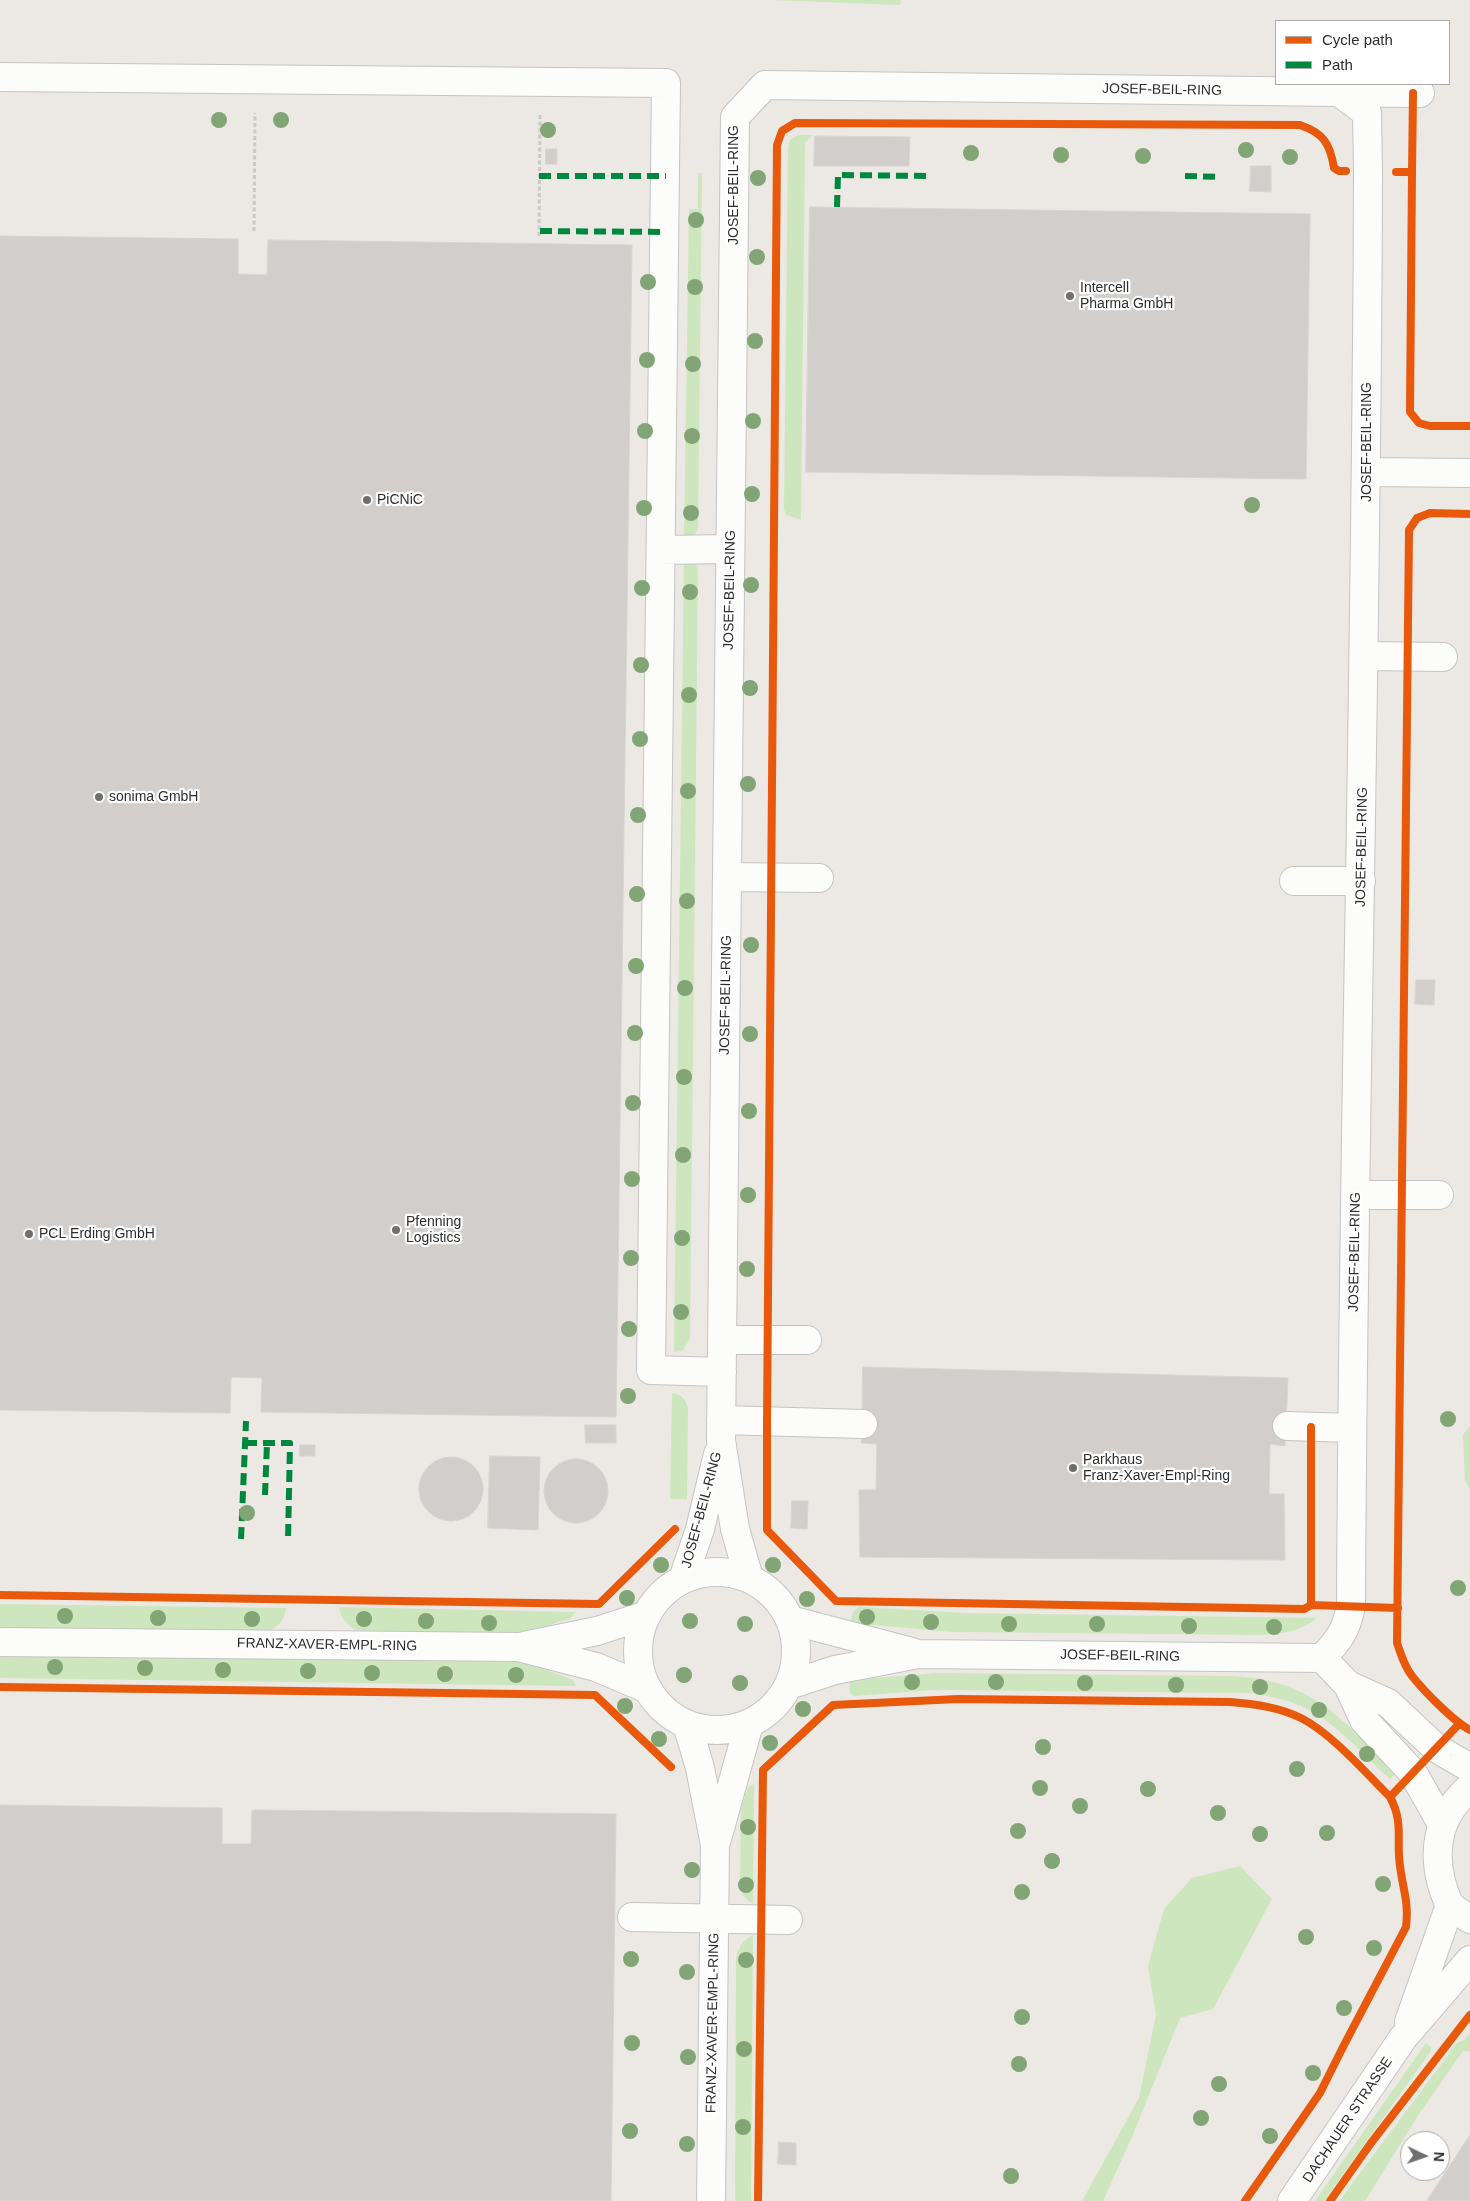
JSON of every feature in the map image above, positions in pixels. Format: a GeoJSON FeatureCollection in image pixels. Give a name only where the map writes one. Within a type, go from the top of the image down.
{"type":"FeatureCollection","features":[{"type":"Feature","properties":{"kind":"street"},"geometry":{"type":"LineString","coordinates":[[0,77],[666,83],[651,1370],[722,1372]]}},
{"type":"Feature","properties":{"kind":"street","name":"JOSEF-BEIL-RING"},"geometry":{"type":"LineString","coordinates":[[749,1578],[735,1529],[721,1430],[735,117],[765,84],[1339,92],[1367,113],[1365,656],[1352,1428],[1351,1606],[1347,1626],[1336,1644],[1322,1658],[918,1654],[835,1670],[789,1685]]}},
{"type":"Feature","properties":{"kind":"street"},"geometry":{"type":"LineString","coordinates":[[1339,92],[1420,93]]}},
{"type":"Feature","properties":{"kind":"street"},"geometry":{"type":"LineString","coordinates":[[1367,472],[1470,474]]}},
{"type":"Feature","properties":{"kind":"street"},"geometry":{"type":"LineString","coordinates":[[661,550],[730,549]]}},
{"type":"Feature","properties":{"kind":"street"},"geometry":{"type":"LineString","coordinates":[[1365,656],[1443,657]]}},
{"type":"Feature","properties":{"kind":"street"},"geometry":{"type":"LineString","coordinates":[[727,877],[819,878]]}},
{"type":"Feature","properties":{"kind":"street"},"geometry":{"type":"LineString","coordinates":[[1294,882],[1361,881]]}},
{"type":"Feature","properties":{"kind":"street"},"geometry":{"type":"LineString","coordinates":[[1356,1195],[1439,1195]]}},
{"type":"Feature","properties":{"kind":"street"},"geometry":{"type":"LineString","coordinates":[[722,1340],[807,1340]]}},
{"type":"Feature","properties":{"kind":"street"},"geometry":{"type":"LineString","coordinates":[[721,1430],[863,1424]]}},
{"type":"Feature","properties":{"kind":"street"},"geometry":{"type":"LineString","coordinates":[[1286,1426],[1352,1428]]}},
{"type":"Feature","properties":{"kind":"street","name":"JOSEF-BEIL-RING"},"geometry":{"type":"LineString","coordinates":[[683,1579],[700,1529],[721,1430]]}},
{"type":"Feature","properties":{"kind":"street"},"geometry":{"type":"LineString","coordinates":[[716,1571],[733,1573],[749,1578],[774,1595],[790,1620],[795,1636],[796,1653],[789,1685],[772,1708],[749,1724],[722,1730],[708,1730],[687,1724],[665,1710],[648,1689],[640,1665],[639,1639],[647,1615],[658,1598],[683,1579],[699,1573],[716,1571]]}},
{"type":"Feature","properties":{"kind":"street"},"geometry":{"type":"LineString","coordinates":[[518,1647],[597,1631],[647,1615]]}},
{"type":"Feature","properties":{"kind":"street","name":"JOSEF-BEIL-RING"},"geometry":{"type":"LineString","coordinates":[[790,1620],[918,1654]]}},
{"type":"Feature","properties":{"kind":"street","name":"FRANZ-XAVER-EMPL-RING"},"geometry":{"type":"LineString","coordinates":[[0,1642],[518,1647],[596,1667],[648,1689]]}},
{"type":"Feature","properties":{"kind":"street"},"geometry":{"type":"LineString","coordinates":[[1322,1658],[1348,1685],[1364,1720],[1413,1773],[1442,1824]]}},
{"type":"Feature","properties":{"kind":"street"},"geometry":{"type":"LineString","coordinates":[[1348,1685],[1388,1702],[1436,1748],[1470,1768]]}},
{"type":"Feature","properties":{"kind":"street","name":"FRANZ-XAVER-EMPL-RING"},"geometry":{"type":"LineString","coordinates":[[687,1724],[700,1768],[715,1846],[711,2201]]}},
{"type":"Feature","properties":{"kind":"street","name":"FRANZ-XAVER-EMPL-RING"},"geometry":{"type":"LineString","coordinates":[[715,1846],[749,1724]]}},
{"type":"Feature","properties":{"kind":"street","name":"DACHAUER STRASSE"},"geometry":{"type":"LineString","coordinates":[[1403,2038],[1460,1912],[1438,1869],[1437,1854],[1442,1824],[1458,1798],[1470,1787]]}},
{"type":"Feature","properties":{"kind":"street"},"geometry":{"type":"LineString","coordinates":[[632,1917],[788,1920]]}},
{"type":"Feature","properties":{"kind":"street","name":"DACHAUER STRASSE"},"geometry":{"type":"LineString","coordinates":[[1292,2201],[1403,2038],[1470,1960]]}},
{"type":"Feature","properties":{"kind":"path"},"geometry":{"type":"LineString","coordinates":[[254,232],[255,80]]}},
{"type":"Feature","properties":{"kind":"path"},"geometry":{"type":"LineString","coordinates":[[539,236],[540,82]]}},
{"type":"Feature","properties":{"kind":"green space"},"geometry":{"type":"Polygon","coordinates":[[[772,0],[901,0],[900,5],[772,0]]]}},
{"type":"Feature","properties":{"kind":"green space"},"geometry":{"type":"Polygon","coordinates":[[[798,135],[813,135],[805,142],[801,520],[786,515],[784,509],[788,148],[790,140],[798,135]]]}},
{"type":"Feature","properties":{"kind":"green space"},"geometry":{"type":"Polygon","coordinates":[[[698,173],[702,173],[698,530],[684,541],[689,209],[698,209],[698,173]]]}},
{"type":"Feature","properties":{"kind":"green space"},"geometry":{"type":"Polygon","coordinates":[[[684,557],[695,563],[698,570],[690,1339],[682,1351],[674,1352],[684,557]]]}},
{"type":"Feature","properties":{"kind":"green space"},"geometry":{"type":"Polygon","coordinates":[[[672,1393],[678,1394],[683,1398],[688,1408],[687,1499],[670,1499],[672,1393]]]}},
{"type":"Feature","properties":{"kind":"green space"},"geometry":{"type":"Polygon","coordinates":[[[1470,1426],[1470,1489],[1465,1480],[1463,1435],[1470,1426]]]}},
{"type":"Feature","properties":{"kind":"green space"},"geometry":{"type":"Polygon","coordinates":[[[0,1604],[286,1608],[281,1622],[268,1631],[0,1628],[0,1604]]]}},
{"type":"Feature","properties":{"kind":"green space"},"geometry":{"type":"Polygon","coordinates":[[[339,1607],[575,1612],[571,1618],[523,1634],[496,1635],[355,1630],[344,1620],[339,1607]]]}},
{"type":"Feature","properties":{"kind":"green space"},"geometry":{"type":"Polygon","coordinates":[[[858,1607],[966,1613],[1317,1618],[1297,1629],[1260,1635],[952,1632],[850,1623],[853,1612],[858,1607]]]}},
{"type":"Feature","properties":{"kind":"green space"},"geometry":{"type":"Polygon","coordinates":[[[0,1654],[499,1660],[525,1662],[573,1680],[576,1686],[0,1678],[0,1654]]]}},
{"type":"Feature","properties":{"kind":"green space"},"geometry":{"type":"Polygon","coordinates":[[[936,1673],[1232,1676],[1260,1679],[1284,1685],[1305,1694],[1324,1706],[1342,1720],[1396,1773],[1390,1779],[1338,1730],[1315,1713],[1290,1702],[1251,1693],[933,1690],[854,1696],[850,1693],[849,1680],[936,1673]]]}},
{"type":"Feature","properties":{"kind":"green space"},"geometry":{"type":"Polygon","coordinates":[[[754,1784],[753,1904],[744,1896],[740,1884],[741,1808],[748,1787],[754,1784]]]}},
{"type":"Feature","properties":{"kind":"green space"},"geometry":{"type":"Polygon","coordinates":[[[1240,1866],[1272,1899],[1213,2009],[1180,2018],[1132,2137],[1103,2201],[1082,2201],[1139,2098],[1156,2015],[1148,1966],[1164,1909],[1192,1878],[1240,1866]]]}},
{"type":"Feature","properties":{"kind":"green space"},"geometry":{"type":"Polygon","coordinates":[[[753,1935],[751,2201],[735,2201],[736,1960],[741,1945],[753,1935]]]}},
{"type":"Feature","properties":{"kind":"green space"},"geometry":{"type":"Polygon","coordinates":[[[1470,2033],[1470,2052],[1463,2051],[1408,2131],[1400,2131],[1400,2145],[1365,2201],[1339,2201],[1457,2043],[1464,2040],[1470,2033]]]}},
{"type":"Feature","properties":{"kind":"green space"},"geometry":{"type":"Polygon","coordinates":[[[1426,2043],[1431,2047],[1431,2051],[1324,2201],[1315,2201],[1426,2043]]]}},
{"type":"Feature","properties":{"kind":"building"},"geometry":{"type":"Polygon","coordinates":[[[815,136],[910,137],[909,166],[814,166],[815,136]]]}},
{"type":"Feature","properties":{"kind":"building"},"geometry":{"type":"Polygon","coordinates":[[[546,149],[557,149],[557,164],[546,164],[546,149]]]}},
{"type":"Feature","properties":{"kind":"building"},"geometry":{"type":"Polygon","coordinates":[[[1251,166],[1271,166],[1271,192],[1250,191],[1251,166]]]}},
{"type":"Feature","properties":{"kind":"building"},"geometry":{"type":"Polygon","coordinates":[[[810,207],[1310,214],[1306,479],[806,472],[810,207]]]}},
{"type":"Feature","properties":{"kind":"building"},"geometry":{"type":"Polygon","coordinates":[[[0,236],[238,239],[238,274],[267,275],[268,240],[632,245],[616,1417],[261,1412],[262,1378],[231,1377],[230,1413],[0,1410],[0,236]]]}},
{"type":"Feature","properties":{"kind":"building"},"geometry":{"type":"Polygon","coordinates":[[[1416,980],[1435,980],[1434,1005],[1415,1004],[1416,980]]]}},
{"type":"Feature","properties":{"kind":"building","name":"Parkhaus Franz-Xaver-Empl-Ring"},"geometry":{"type":"Polygon","coordinates":[[[863,1367],[1288,1378],[1285,1446],[1270,1444],[1269,1494],[1284,1494],[1285,1560],[860,1557],[859,1490],[876,1490],[877,1444],[862,1443],[863,1367]]]}},
{"type":"Feature","properties":{"kind":"building"},"geometry":{"type":"Polygon","coordinates":[[[585,1425],[616,1425],[616,1443],[586,1443],[585,1425]]]}},
{"type":"Feature","properties":{"kind":"building"},"geometry":{"type":"Polygon","coordinates":[[[300,1445],[315,1445],[315,1456],[300,1456],[300,1445]]]}},
{"type":"Feature","properties":{"kind":"building"},"geometry":{"type":"Polygon","coordinates":[[[490,1456],[540,1457],[538,1530],[488,1528],[490,1456]]]}},
{"type":"Feature","properties":{"kind":"building"},"geometry":{"type":"Polygon","coordinates":[[[451,1457],[463,1459],[474,1466],[481,1477],[483,1489],[481,1501],[474,1512],[463,1519],[451,1521],[439,1519],[428,1512],[421,1501],[419,1489],[421,1477],[428,1466],[439,1459],[451,1457]]]}},
{"type":"Feature","properties":{"kind":"building"},"geometry":{"type":"Polygon","coordinates":[[[576,1459],[588,1461],[599,1468],[606,1479],[608,1491],[606,1503],[599,1514],[588,1521],[576,1523],[564,1521],[553,1514],[546,1503],[544,1491],[546,1479],[553,1468],[564,1461],[576,1459]]]}},
{"type":"Feature","properties":{"kind":"building"},"geometry":{"type":"Polygon","coordinates":[[[792,1501],[808,1501],[807,1529],[791,1528],[792,1501]]]}},
{"type":"Feature","properties":{"kind":"building"},"geometry":{"type":"Polygon","coordinates":[[[0,1805],[222,1808],[222,1844],[251,1844],[252,1810],[616,1814],[611,2201],[0,2201],[0,1805]]]}},
{"type":"Feature","properties":{"kind":"building"},"geometry":{"type":"Polygon","coordinates":[[[1470,2135],[1470,2201],[1427,2201],[1440,2181],[1450,2181],[1450,2166],[1470,2135]]]}},
{"type":"Feature","properties":{"kind":"building"},"geometry":{"type":"Polygon","coordinates":[[[779,2142],[796,2143],[796,2165],[778,2164],[779,2142]]]}},
{"type":"Feature","properties":{"kind":"marked path"},"geometry":{"type":"LineString","coordinates":[[837,207],[838,175],[929,176]]}},
{"type":"Feature","properties":{"kind":"marked path"},"geometry":{"type":"LineString","coordinates":[[539,176],[666,176]]}},
{"type":"Feature","properties":{"kind":"marked path"},"geometry":{"type":"LineString","coordinates":[[1185,176],[1221,177]]}},
{"type":"Feature","properties":{"kind":"marked path"},"geometry":{"type":"LineString","coordinates":[[540,231],[665,232]]}},
{"type":"Feature","properties":{"kind":"marked path"},"geometry":{"type":"LineString","coordinates":[[241,1539],[246,1421]]}},
{"type":"Feature","properties":{"kind":"marked path"},"geometry":{"type":"LineString","coordinates":[[245,1443],[290,1443],[288,1541]]}},
{"type":"Feature","properties":{"kind":"marked path"},"geometry":{"type":"LineString","coordinates":[[265,1495],[267,1443]]}},
{"type":"Feature","properties":{"kind":"cycle path"},"geometry":{"type":"LineString","coordinates":[[1412,172],[1413,93]]}},
{"type":"Feature","properties":{"kind":"cycle path"},"geometry":{"type":"LineString","coordinates":[[1346,171],[1339,171],[1334,168],[1328,146],[1324,140],[1308,128],[1300,125],[795,123],[782,131],[777,145],[767,1530],[836,1601],[1304,1609],[1311,1605],[1398,1608]]}},
{"type":"Feature","properties":{"kind":"cycle path"},"geometry":{"type":"LineString","coordinates":[[1396,172],[1412,172],[1410,412],[1419,423],[1430,426],[1470,426]]}},
{"type":"Feature","properties":{"kind":"cycle path"},"geometry":{"type":"LineString","coordinates":[[1470,514],[1430,513],[1417,518],[1409,530],[1397,1643],[1407,1668],[1417,1682],[1447,1713],[1470,1730]]}},
{"type":"Feature","properties":{"kind":"cycle path"},"geometry":{"type":"LineString","coordinates":[[1311,1427],[1311,1605]]}},
{"type":"Feature","properties":{"kind":"cycle path"},"geometry":{"type":"LineString","coordinates":[[0,1595],[599,1604],[675,1529]]}},
{"type":"Feature","properties":{"kind":"cycle path"},"geometry":{"type":"LineString","coordinates":[[0,1687],[595,1695],[671,1767]]}},
{"type":"Feature","properties":{"kind":"cycle path"},"geometry":{"type":"LineString","coordinates":[[758,2201],[763,1770],[833,1705],[958,1699],[1230,1702],[1284,1711],[1301,1718],[1324,1733],[1348,1754],[1390,1797],[1398,1823],[1399,1856],[1406,1903],[1406,1927],[1320,2093],[1245,2201]]}},
{"type":"Feature","properties":{"kind":"cycle path"},"geometry":{"type":"LineString","coordinates":[[1390,1797],[1459,1724]]}},
{"type":"Feature","properties":{"kind":"cycle path"},"geometry":{"type":"LineString","coordinates":[[1330,2201],[1371,2143],[1470,2015]]}},
{"type":"Feature","properties":{"kind":"place","name":"Intercell Pharma GmbH"},"geometry":{"type":"Point","coordinates":[1070,296]}},
{"type":"Feature","properties":{"kind":"place","name":"PiCNiC"},"geometry":{"type":"Point","coordinates":[367,500]}},
{"type":"Feature","properties":{"kind":"place","name":"sonima GmbH"},"geometry":{"type":"Point","coordinates":[99,797]}},
{"type":"Feature","properties":{"kind":"place","name":"Pfenning Logistics"},"geometry":{"type":"Point","coordinates":[396,1230]}},
{"type":"Feature","properties":{"kind":"place","name":"PCL Erding GmbH"},"geometry":{"type":"Point","coordinates":[29,1234]}},
{"type":"Feature","properties":{"kind":"place","name":"Parkhaus Franz-Xaver-Empl-Ring"},"geometry":{"type":"Point","coordinates":[1073,1468]}}]}
